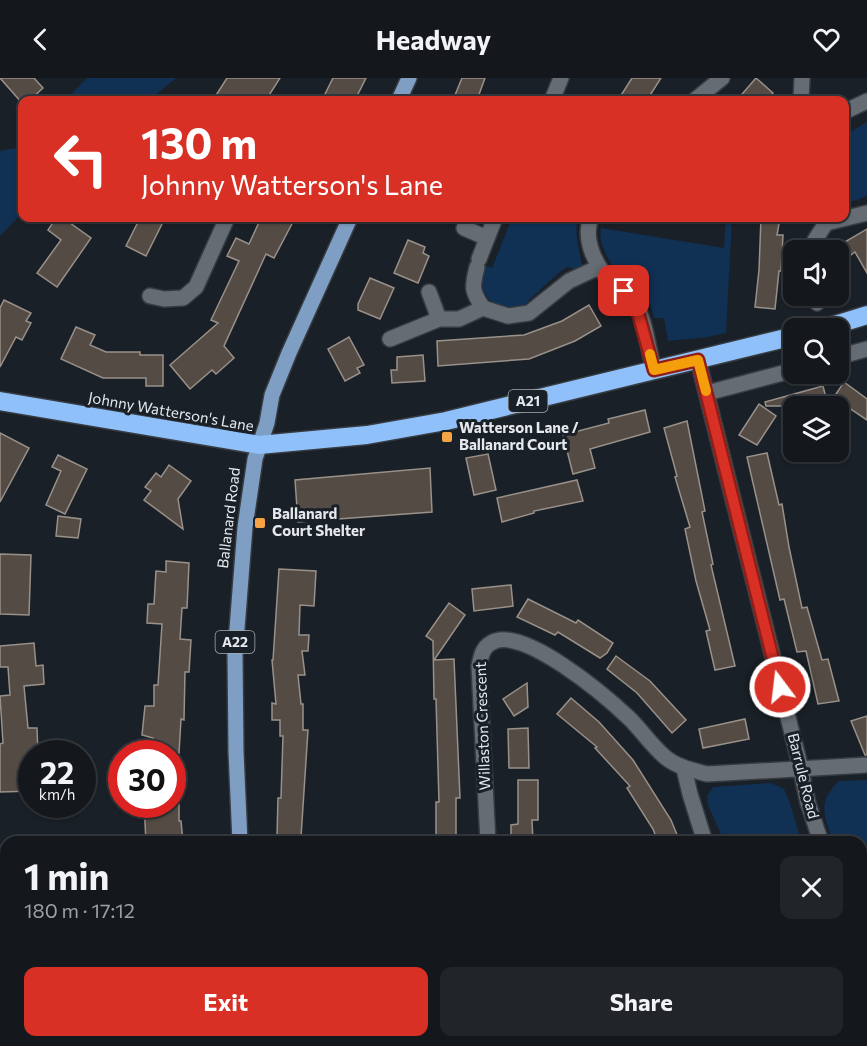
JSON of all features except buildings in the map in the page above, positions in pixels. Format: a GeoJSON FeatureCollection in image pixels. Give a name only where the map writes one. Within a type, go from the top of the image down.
{"type":"FeatureCollection","features":[{"type":"Feature","properties":{"kind":"highway"},"geometry":{"type":"LineString","coordinates":[[849,321],[867,315]]}},
{"type":"Feature","properties":{"kind":"highway","name":"Johnny Watterson's Lane"},"geometry":{"type":"LineString","coordinates":[[0,402],[259,445],[367,435],[446,421],[783,339]]}},
{"type":"Feature","properties":{"kind":"main road"},"geometry":{"type":"LineString","coordinates":[[401,96],[409,78]]}},
{"type":"Feature","properties":{"kind":"main road","name":"Ballanard Road"},"geometry":{"type":"LineString","coordinates":[[240,836],[235,741],[235,654],[244,526],[259,445],[267,423],[272,396],[289,352],[348,222]]}},
{"type":"Feature","properties":{"kind":"street"},"geometry":{"type":"LineString","coordinates":[[554,96],[561,78]]}},
{"type":"Feature","properties":{"kind":"street"},"geometry":{"type":"LineString","coordinates":[[700,96],[722,78]]}},
{"type":"Feature","properties":{"kind":"street"},"geometry":{"type":"LineString","coordinates":[[801,96],[802,78]]}},
{"type":"Feature","properties":{"kind":"street"},"geometry":{"type":"LineString","coordinates":[[849,110],[867,101]]}},
{"type":"Feature","properties":{"kind":"street"},"geometry":{"type":"LineString","coordinates":[[849,216],[867,213]]}},
{"type":"Feature","properties":{"kind":"street"},"geometry":{"type":"LineString","coordinates":[[150,296],[183,298],[196,287],[225,222]]}},
{"type":"Feature","properties":{"kind":"street"},"geometry":{"type":"LineString","coordinates":[[493,222],[474,280],[474,294],[483,308],[508,316],[528,313],[569,281],[599,267]]}},
{"type":"Feature","properties":{"kind":"street"},"geometry":{"type":"LineString","coordinates":[[590,222],[588,231],[590,243],[599,267],[635,302],[654,370]]}},
{"type":"Feature","properties":{"kind":"street"},"geometry":{"type":"LineString","coordinates":[[815,240],[824,222]]}},
{"type":"Feature","properties":{"kind":"street"},"geometry":{"type":"LineString","coordinates":[[464,228],[487,238]]}},
{"type":"Feature","properties":{"kind":"street"},"geometry":{"type":"LineString","coordinates":[[429,292],[440,319]]}},
{"type":"Feature","properties":{"kind":"street"},"geometry":{"type":"LineString","coordinates":[[390,339],[440,319],[459,319],[483,308]]}},
{"type":"Feature","properties":{"kind":"street"},"geometry":{"type":"LineString","coordinates":[[849,354],[867,349]]}},
{"type":"Feature","properties":{"kind":"street","name":"Barrule Road"},"geometry":{"type":"LineString","coordinates":[[698,360],[808,803],[819,836]]}},
{"type":"Feature","properties":{"kind":"street"},"geometry":{"type":"LineString","coordinates":[[707,393],[783,373]]}},
{"type":"Feature","properties":{"kind":"street","name":"Willaston Crescent"},"geometry":{"type":"LineString","coordinates":[[488,836],[479,666],[482,651],[491,642],[505,639],[521,642],[550,657],[591,685],[631,720],[664,757],[684,769]]}},
{"type":"Feature","properties":{"kind":"street"},"geometry":{"type":"LineString","coordinates":[[703,836],[684,769],[707,774],[867,765]]}},
{"type":"Feature","properties":{"kind":"shaded area"},"geometry":{"type":"Polygon","coordinates":[[[87,78],[176,78],[154,96],[70,96],[87,78]]]}},
{"type":"Feature","properties":{"kind":"shaded area"},"geometry":{"type":"Polygon","coordinates":[[[867,122],[867,196],[849,203],[849,133],[867,122]]]}},
{"type":"Feature","properties":{"kind":"shaded area"},"geometry":{"type":"Polygon","coordinates":[[[18,148],[18,217],[0,236],[0,151],[18,148]]]}},
{"type":"Feature","properties":{"kind":"shaded area"},"geometry":{"type":"Polygon","coordinates":[[[510,222],[577,222],[577,236],[582,265],[575,269],[567,267],[524,307],[506,309],[490,300],[485,293],[481,275],[484,265],[492,268],[510,222]]]}},
{"type":"Feature","properties":{"kind":"shaded area"},"geometry":{"type":"Polygon","coordinates":[[[726,222],[732,222],[726,333],[668,341],[664,318],[654,318],[645,295],[637,286],[619,274],[603,248],[600,234],[601,228],[724,248],[726,222]]]}},
{"type":"Feature","properties":{"kind":"shaded area"},"geometry":{"type":"Polygon","coordinates":[[[867,780],[867,836],[831,836],[824,809],[827,796],[839,781],[867,780]]]}},
{"type":"Feature","properties":{"kind":"shaded area"},"geometry":{"type":"Polygon","coordinates":[[[771,783],[784,789],[800,836],[722,836],[708,805],[707,796],[713,787],[771,783]]]}},
{"type":"Feature","properties":{"kind":"slow traffic"},"geometry":{"type":"LineString","coordinates":[[650,354],[654,370],[698,360],[706,391]]}},
{"type":"Feature","properties":{"kind":"place","name":"Watterson Lane / Ballanard Court"},"geometry":{"type":"Point","coordinates":[447,437]}},
{"type":"Feature","properties":{"kind":"place","name":"Ballanard Court Shelter"},"geometry":{"type":"Point","coordinates":[260,523]}},
{"type":"Feature","properties":{"kind":"route"},"geometry":{"type":"LineString","coordinates":[[624,291],[635,302],[654,370],[698,360],[780,687]]}}]}
